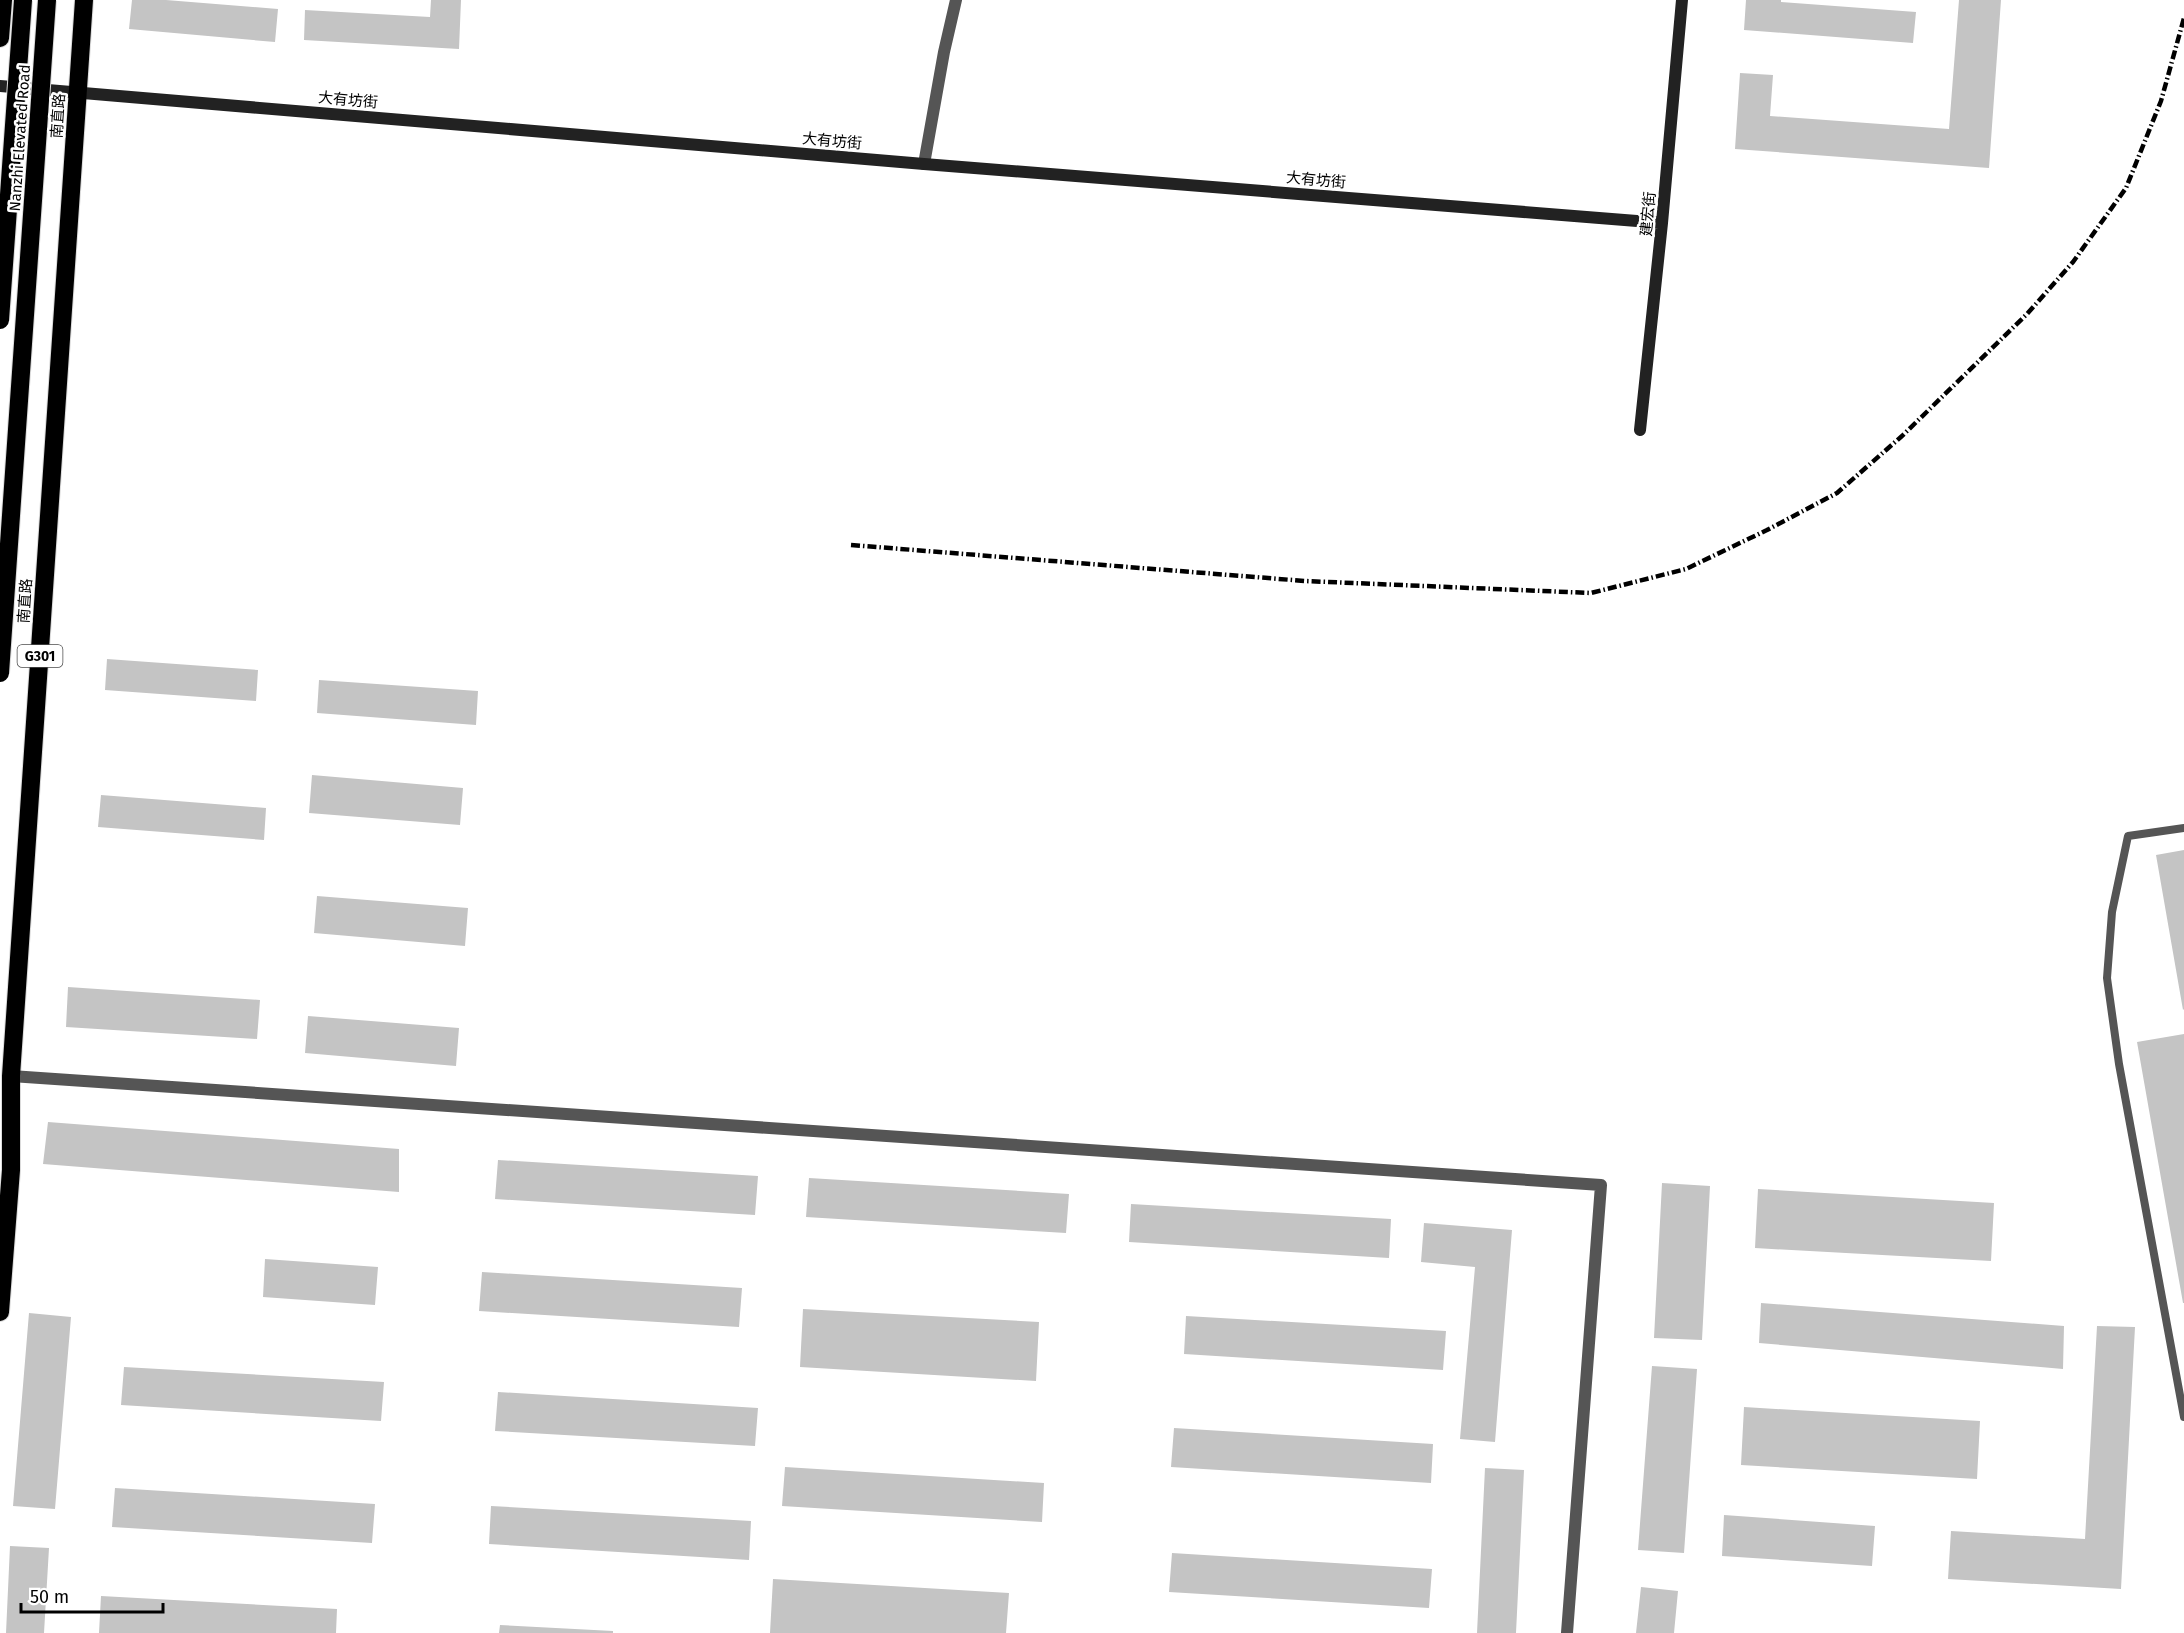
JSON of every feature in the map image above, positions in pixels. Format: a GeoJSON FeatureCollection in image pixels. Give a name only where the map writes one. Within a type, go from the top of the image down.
{"type":"FeatureCollection","features":[{"type":"Feature","properties":{"kind":"highway"},"geometry":{"type":"LineString","coordinates":[[0,38],[3,0]]}},
{"type":"Feature","properties":{"kind":"highway","name":"Nanzhi Elevated Road"},"geometry":{"type":"LineString","coordinates":[[0,320],[23,0]]}},
{"type":"Feature","properties":{"kind":"highway","name":"Nanzhi Elevated Road"},"geometry":{"type":"LineString","coordinates":[[0,673],[47,0]]}},
{"type":"Feature","properties":{"kind":"highway","name":"南直路"},"geometry":{"type":"LineString","coordinates":[[0,1312],[11,1170],[11,1076],[84,0]]}},
{"type":"Feature","properties":{"kind":"highway"},"geometry":{"type":"LineString","coordinates":[[0,1201],[11,1170]]}},
{"type":"Feature","properties":{"kind":"main road","name":"建宏街"},"geometry":{"type":"LineString","coordinates":[[1640,430],[1682,0]]}},
{"type":"Feature","properties":{"kind":"main road","name":"大有坊街"},"geometry":{"type":"LineString","coordinates":[[0,86],[924,164],[1662,223]]}},
{"type":"Feature","properties":{"kind":"street"},"geometry":{"type":"LineString","coordinates":[[924,164],[944,52],[956,0]]}},
{"type":"Feature","properties":{"kind":"street"},"geometry":{"type":"LineString","coordinates":[[11,1076],[1601,1185],[1567,1633]]}},
{"type":"Feature","properties":{"kind":"lane"},"geometry":{"type":"LineString","coordinates":[[2184,828],[2128,836],[2112,912],[2107,978],[2119,1064],[2184,1417]]}},
{"type":"Feature","properties":{"kind":"building"},"geometry":{"type":"Polygon","coordinates":[[[132,0],[166,0],[278,9],[275,42],[129,29],[132,0]]]}},
{"type":"Feature","properties":{"kind":"building"},"geometry":{"type":"Polygon","coordinates":[[[431,0],[461,0],[459,49],[304,40],[305,10],[430,17],[431,0]]]}},
{"type":"Feature","properties":{"kind":"building"},"geometry":{"type":"Polygon","coordinates":[[[1746,0],[1781,0],[1781,2],[1916,12],[1913,43],[1744,30],[1746,0]]]}},
{"type":"Feature","properties":{"kind":"building"},"geometry":{"type":"Polygon","coordinates":[[[1959,0],[2001,0],[1989,168],[1735,149],[1740,73],[1773,75],[1770,116],[1949,129],[1959,0]]]}},
{"type":"Feature","properties":{"kind":"building"},"geometry":{"type":"Polygon","coordinates":[[[107,659],[258,670],[256,701],[105,690],[107,659]]]}},
{"type":"Feature","properties":{"kind":"building"},"geometry":{"type":"Polygon","coordinates":[[[319,680],[478,691],[476,725],[317,713],[319,680]]]}},
{"type":"Feature","properties":{"kind":"building"},"geometry":{"type":"Polygon","coordinates":[[[312,775],[463,788],[460,825],[309,813],[312,775]]]}},
{"type":"Feature","properties":{"kind":"building"},"geometry":{"type":"Polygon","coordinates":[[[101,795],[266,808],[264,840],[98,827],[101,795]]]}},
{"type":"Feature","properties":{"kind":"building"},"geometry":{"type":"Polygon","coordinates":[[[2184,850],[2184,1009],[2183,1010],[2156,855],[2184,850]]]}},
{"type":"Feature","properties":{"kind":"building"},"geometry":{"type":"Polygon","coordinates":[[[317,896],[468,908],[465,946],[314,933],[317,896]]]}},
{"type":"Feature","properties":{"kind":"building"},"geometry":{"type":"Polygon","coordinates":[[[68,987],[260,1000],[257,1039],[66,1027],[68,987]]]}},
{"type":"Feature","properties":{"kind":"building"},"geometry":{"type":"Polygon","coordinates":[[[308,1016],[459,1028],[456,1066],[305,1053],[308,1016]]]}},
{"type":"Feature","properties":{"kind":"building"},"geometry":{"type":"Polygon","coordinates":[[[2184,1034],[2184,1303],[2183,1303],[2137,1042],[2184,1034]]]}},
{"type":"Feature","properties":{"kind":"building"},"geometry":{"type":"Polygon","coordinates":[[[48,1122],[399,1149],[399,1192],[43,1164],[48,1122]]]}},
{"type":"Feature","properties":{"kind":"building"},"geometry":{"type":"Polygon","coordinates":[[[498,1160],[758,1176],[755,1215],[495,1199],[498,1160]]]}},
{"type":"Feature","properties":{"kind":"building"},"geometry":{"type":"Polygon","coordinates":[[[809,1178],[1069,1194],[1066,1233],[806,1217],[809,1178]]]}},
{"type":"Feature","properties":{"kind":"building"},"geometry":{"type":"Polygon","coordinates":[[[1662,1183],[1710,1186],[1702,1340],[1654,1338],[1662,1183]]]}},
{"type":"Feature","properties":{"kind":"building"},"geometry":{"type":"Polygon","coordinates":[[[1758,1189],[1994,1203],[1991,1261],[1755,1248],[1758,1189]]]}},
{"type":"Feature","properties":{"kind":"building"},"geometry":{"type":"Polygon","coordinates":[[[1131,1204],[1391,1219],[1389,1258],[1129,1242],[1131,1204]]]}},
{"type":"Feature","properties":{"kind":"building"},"geometry":{"type":"Polygon","coordinates":[[[1424,1223],[1512,1230],[1495,1442],[1460,1439],[1475,1267],[1421,1262],[1424,1223]]]}},
{"type":"Feature","properties":{"kind":"building"},"geometry":{"type":"Polygon","coordinates":[[[265,1259],[378,1267],[375,1305],[263,1297],[265,1259]]]}},
{"type":"Feature","properties":{"kind":"building"},"geometry":{"type":"Polygon","coordinates":[[[482,1272],[742,1288],[739,1327],[479,1311],[482,1272]]]}},
{"type":"Feature","properties":{"kind":"building"},"geometry":{"type":"Polygon","coordinates":[[[1761,1303],[2064,1326],[2063,1369],[1759,1343],[1761,1303]]]}},
{"type":"Feature","properties":{"kind":"building"},"geometry":{"type":"Polygon","coordinates":[[[803,1309],[1039,1322],[1036,1381],[800,1367],[803,1309]]]}},
{"type":"Feature","properties":{"kind":"building"},"geometry":{"type":"Polygon","coordinates":[[[29,1313],[71,1317],[55,1509],[13,1506],[29,1313]]]}},
{"type":"Feature","properties":{"kind":"building"},"geometry":{"type":"Polygon","coordinates":[[[1186,1316],[1446,1331],[1443,1370],[1184,1354],[1186,1316]]]}},
{"type":"Feature","properties":{"kind":"building"},"geometry":{"type":"Polygon","coordinates":[[[2097,1326],[2135,1327],[2121,1589],[1948,1579],[1951,1531],[2085,1539],[2097,1326]]]}},
{"type":"Feature","properties":{"kind":"building"},"geometry":{"type":"Polygon","coordinates":[[[1652,1366],[1697,1369],[1684,1553],[1638,1550],[1652,1366]]]}},
{"type":"Feature","properties":{"kind":"building"},"geometry":{"type":"Polygon","coordinates":[[[124,1367],[384,1382],[381,1421],[121,1405],[124,1367]]]}},
{"type":"Feature","properties":{"kind":"building"},"geometry":{"type":"Polygon","coordinates":[[[498,1392],[758,1408],[755,1446],[495,1431],[498,1392]]]}},
{"type":"Feature","properties":{"kind":"building"},"geometry":{"type":"Polygon","coordinates":[[[1744,1407],[1980,1421],[1977,1479],[1741,1465],[1744,1407]]]}},
{"type":"Feature","properties":{"kind":"building"},"geometry":{"type":"Polygon","coordinates":[[[1174,1428],[1433,1444],[1431,1483],[1171,1467],[1174,1428]]]}},
{"type":"Feature","properties":{"kind":"building"},"geometry":{"type":"Polygon","coordinates":[[[785,1467],[1044,1483],[1042,1522],[782,1506],[785,1467]]]}},
{"type":"Feature","properties":{"kind":"building"},"geometry":{"type":"Polygon","coordinates":[[[1485,1468],[1524,1470],[1516,1633],[1477,1633],[1485,1468]]]}},
{"type":"Feature","properties":{"kind":"building"},"geometry":{"type":"Polygon","coordinates":[[[115,1488],[375,1504],[372,1543],[112,1527],[115,1488]]]}},
{"type":"Feature","properties":{"kind":"building"},"geometry":{"type":"Polygon","coordinates":[[[491,1506],[751,1521],[749,1560],[489,1544],[491,1506]]]}},
{"type":"Feature","properties":{"kind":"building"},"geometry":{"type":"Polygon","coordinates":[[[1724,1515],[1875,1526],[1872,1566],[1722,1556],[1724,1515]]]}},
{"type":"Feature","properties":{"kind":"building"},"geometry":{"type":"Polygon","coordinates":[[[10,1546],[49,1548],[44,1633],[6,1633],[10,1546]]]}},
{"type":"Feature","properties":{"kind":"building"},"geometry":{"type":"Polygon","coordinates":[[[1172,1553],[1432,1569],[1429,1608],[1169,1592],[1172,1553]]]}},
{"type":"Feature","properties":{"kind":"building"},"geometry":{"type":"Polygon","coordinates":[[[773,1579],[1009,1593],[1006,1633],[770,1633],[773,1579]]]}},
{"type":"Feature","properties":{"kind":"building"},"geometry":{"type":"Polygon","coordinates":[[[1641,1587],[1678,1591],[1674,1633],[1636,1633],[1641,1587]]]}},
{"type":"Feature","properties":{"kind":"building"},"geometry":{"type":"Polygon","coordinates":[[[101,1596],[337,1609],[336,1633],[99,1633],[101,1596]]]}},
{"type":"Feature","properties":{"kind":"building"},"geometry":{"type":"Polygon","coordinates":[[[500,1625],[613,1631],[613,1633],[499,1633],[500,1625]]]}},
{"type":"Feature","properties":{"kind":"railway"},"geometry":{"type":"LineString","coordinates":[[851,545],[1305,581],[1591,593],[1686,569],[1837,493],[1902,436],[2027,314],[2073,262],[2126,188],[2161,101],[2184,18]]}}]}
